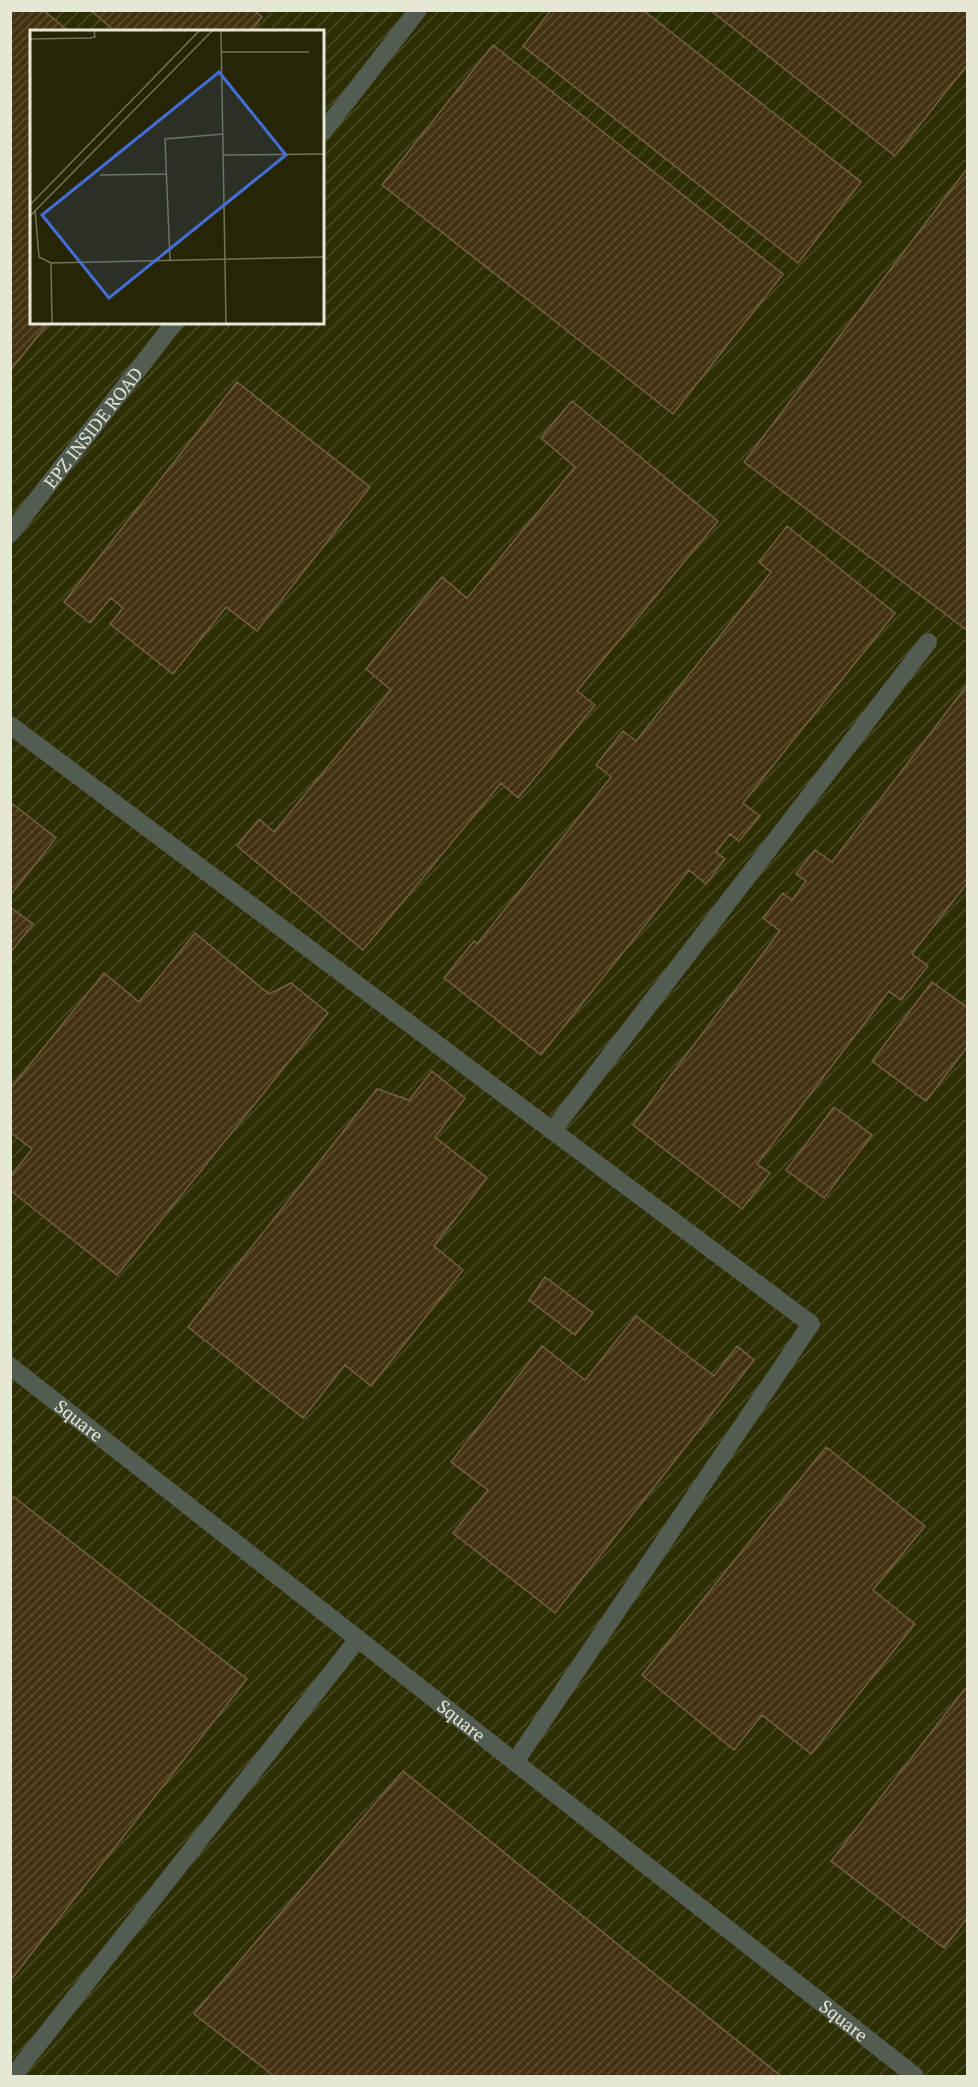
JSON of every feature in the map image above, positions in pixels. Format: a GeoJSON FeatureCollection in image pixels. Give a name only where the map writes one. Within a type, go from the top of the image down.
{"type":"FeatureCollection","features":[{"type":"Feature","properties":{"kind":"lane"},"geometry":{"type":"LineString","coordinates":[[324,130],[418,10]]}},
{"type":"Feature","properties":{"kind":"lane","name":"EPZ INSIDE ROAD"},"geometry":{"type":"LineString","coordinates":[[10,534],[173,324]]}},
{"type":"Feature","properties":{"kind":"lane"},"geometry":{"type":"LineString","coordinates":[[552,1131],[928,642]]}},
{"type":"Feature","properties":{"kind":"lane"},"geometry":{"type":"LineString","coordinates":[[10,725],[811,1324],[515,1762]]}},
{"type":"Feature","properties":{"kind":"lane","name":"Square"},"geometry":{"type":"LineString","coordinates":[[10,1366],[915,2076]]}},
{"type":"Feature","properties":{"kind":"lane"},"geometry":{"type":"LineString","coordinates":[[13,2076],[358,1639]]}},
{"type":"Feature","properties":{"kind":"shaded area"},"geometry":{"type":"Polygon","coordinates":[[[11,11],[967,11],[967,2076],[11,2076],[11,11]]]}},
{"type":"Feature","properties":{"kind":"building"},"geometry":{"type":"Polygon","coordinates":[[[10,10],[43,10],[68,30],[30,30],[30,324],[47,324],[10,371],[10,10]]]}},
{"type":"Feature","properties":{"kind":"building"},"geometry":{"type":"Polygon","coordinates":[[[90,10],[253,10],[262,17],[252,30],[114,30],[90,10]]]}},
{"type":"Feature","properties":{"kind":"building"},"geometry":{"type":"Polygon","coordinates":[[[551,10],[643,10],[861,182],[798,263],[523,46],[551,10]]]}},
{"type":"Feature","properties":{"kind":"building"},"geometry":{"type":"Polygon","coordinates":[[[710,10],[968,10],[968,64],[895,156],[710,10]]]}},
{"type":"Feature","properties":{"kind":"building"},"geometry":{"type":"Polygon","coordinates":[[[493,45],[783,274],[673,414],[382,185],[493,45]]]}},
{"type":"Feature","properties":{"kind":"building"},"geometry":{"type":"Polygon","coordinates":[[[966,170],[968,171],[968,631],[744,462],[966,170]]]}},
{"type":"Feature","properties":{"kind":"building"},"geometry":{"type":"Polygon","coordinates":[[[237,382],[370,487],[257,631],[226,607],[173,674],[110,624],[123,608],[111,598],[90,623],[64,602],[237,382]]]}},
{"type":"Feature","properties":{"kind":"building"},"geometry":{"type":"Polygon","coordinates":[[[572,401],[718,521],[577,691],[595,705],[518,798],[501,783],[363,950],[237,846],[259,819],[274,832],[391,690],[366,669],[442,577],[467,598],[575,467],[541,438],[572,401]]]}},
{"type":"Feature","properties":{"kind":"building"},"geometry":{"type":"Polygon","coordinates":[[[787,526],[895,613],[743,803],[760,816],[739,841],[730,834],[716,852],[725,859],[706,884],[689,870],[541,1055],[444,978],[474,941],[477,944],[611,777],[596,765],[623,731],[636,741],[771,572],[759,562],[787,526]]]}},
{"type":"Feature","properties":{"kind":"building"},"geometry":{"type":"Polygon","coordinates":[[[968,684],[968,882],[912,954],[928,966],[901,1000],[889,991],[757,1164],[770,1173],[742,1209],[633,1125],[780,931],[763,918],[783,893],[792,900],[806,881],[796,874],[815,850],[832,862],[968,684]]]}},
{"type":"Feature","properties":{"kind":"building"},"geometry":{"type":"Polygon","coordinates":[[[10,802],[56,838],[10,896],[10,802]]]}},
{"type":"Feature","properties":{"kind":"building"},"geometry":{"type":"Polygon","coordinates":[[[10,907],[33,924],[10,953],[10,907]]]}},
{"type":"Feature","properties":{"kind":"building"},"geometry":{"type":"Polygon","coordinates":[[[195,933],[269,994],[291,983],[328,1013],[117,1275],[10,1190],[10,1177],[32,1149],[10,1132],[10,1089],[104,973],[139,1002],[195,933]]]}},
{"type":"Feature","properties":{"kind":"building"},"geometry":{"type":"Polygon","coordinates":[[[932,982],[968,1008],[968,1046],[926,1101],[872,1061],[932,982]]]}},
{"type":"Feature","properties":{"kind":"building"},"geometry":{"type":"Polygon","coordinates":[[[432,1071],[465,1098],[435,1137],[487,1178],[434,1246],[463,1270],[371,1386],[345,1365],[303,1418],[188,1327],[377,1089],[409,1100],[432,1071]]]}},
{"type":"Feature","properties":{"kind":"building"},"geometry":{"type":"Polygon","coordinates":[[[834,1107],[872,1135],[824,1198],[786,1170],[834,1107]]]}},
{"type":"Feature","properties":{"kind":"building"},"geometry":{"type":"Polygon","coordinates":[[[545,1277],[593,1313],[575,1335],[529,1300],[545,1277]]]}},
{"type":"Feature","properties":{"kind":"building"},"geometry":{"type":"Polygon","coordinates":[[[636,1316],[714,1376],[737,1346],[754,1360],[555,1613],[453,1533],[488,1490],[451,1462],[542,1346],[585,1380],[636,1316]]]}},
{"type":"Feature","properties":{"kind":"building"},"geometry":{"type":"Polygon","coordinates":[[[826,1447],[925,1526],[873,1590],[915,1624],[811,1754],[762,1715],[734,1750],[642,1675],[826,1447]]]}},
{"type":"Feature","properties":{"kind":"building"},"geometry":{"type":"Polygon","coordinates":[[[10,1494],[247,1679],[10,1981],[10,1494]]]}},
{"type":"Feature","properties":{"kind":"building"},"geometry":{"type":"Polygon","coordinates":[[[968,1685],[968,1917],[944,1948],[831,1861],[968,1685]]]}},
{"type":"Feature","properties":{"kind":"building"},"geometry":{"type":"Polygon","coordinates":[[[403,1771],[781,2076],[274,2076],[194,2014],[403,1771]]]}}]}
